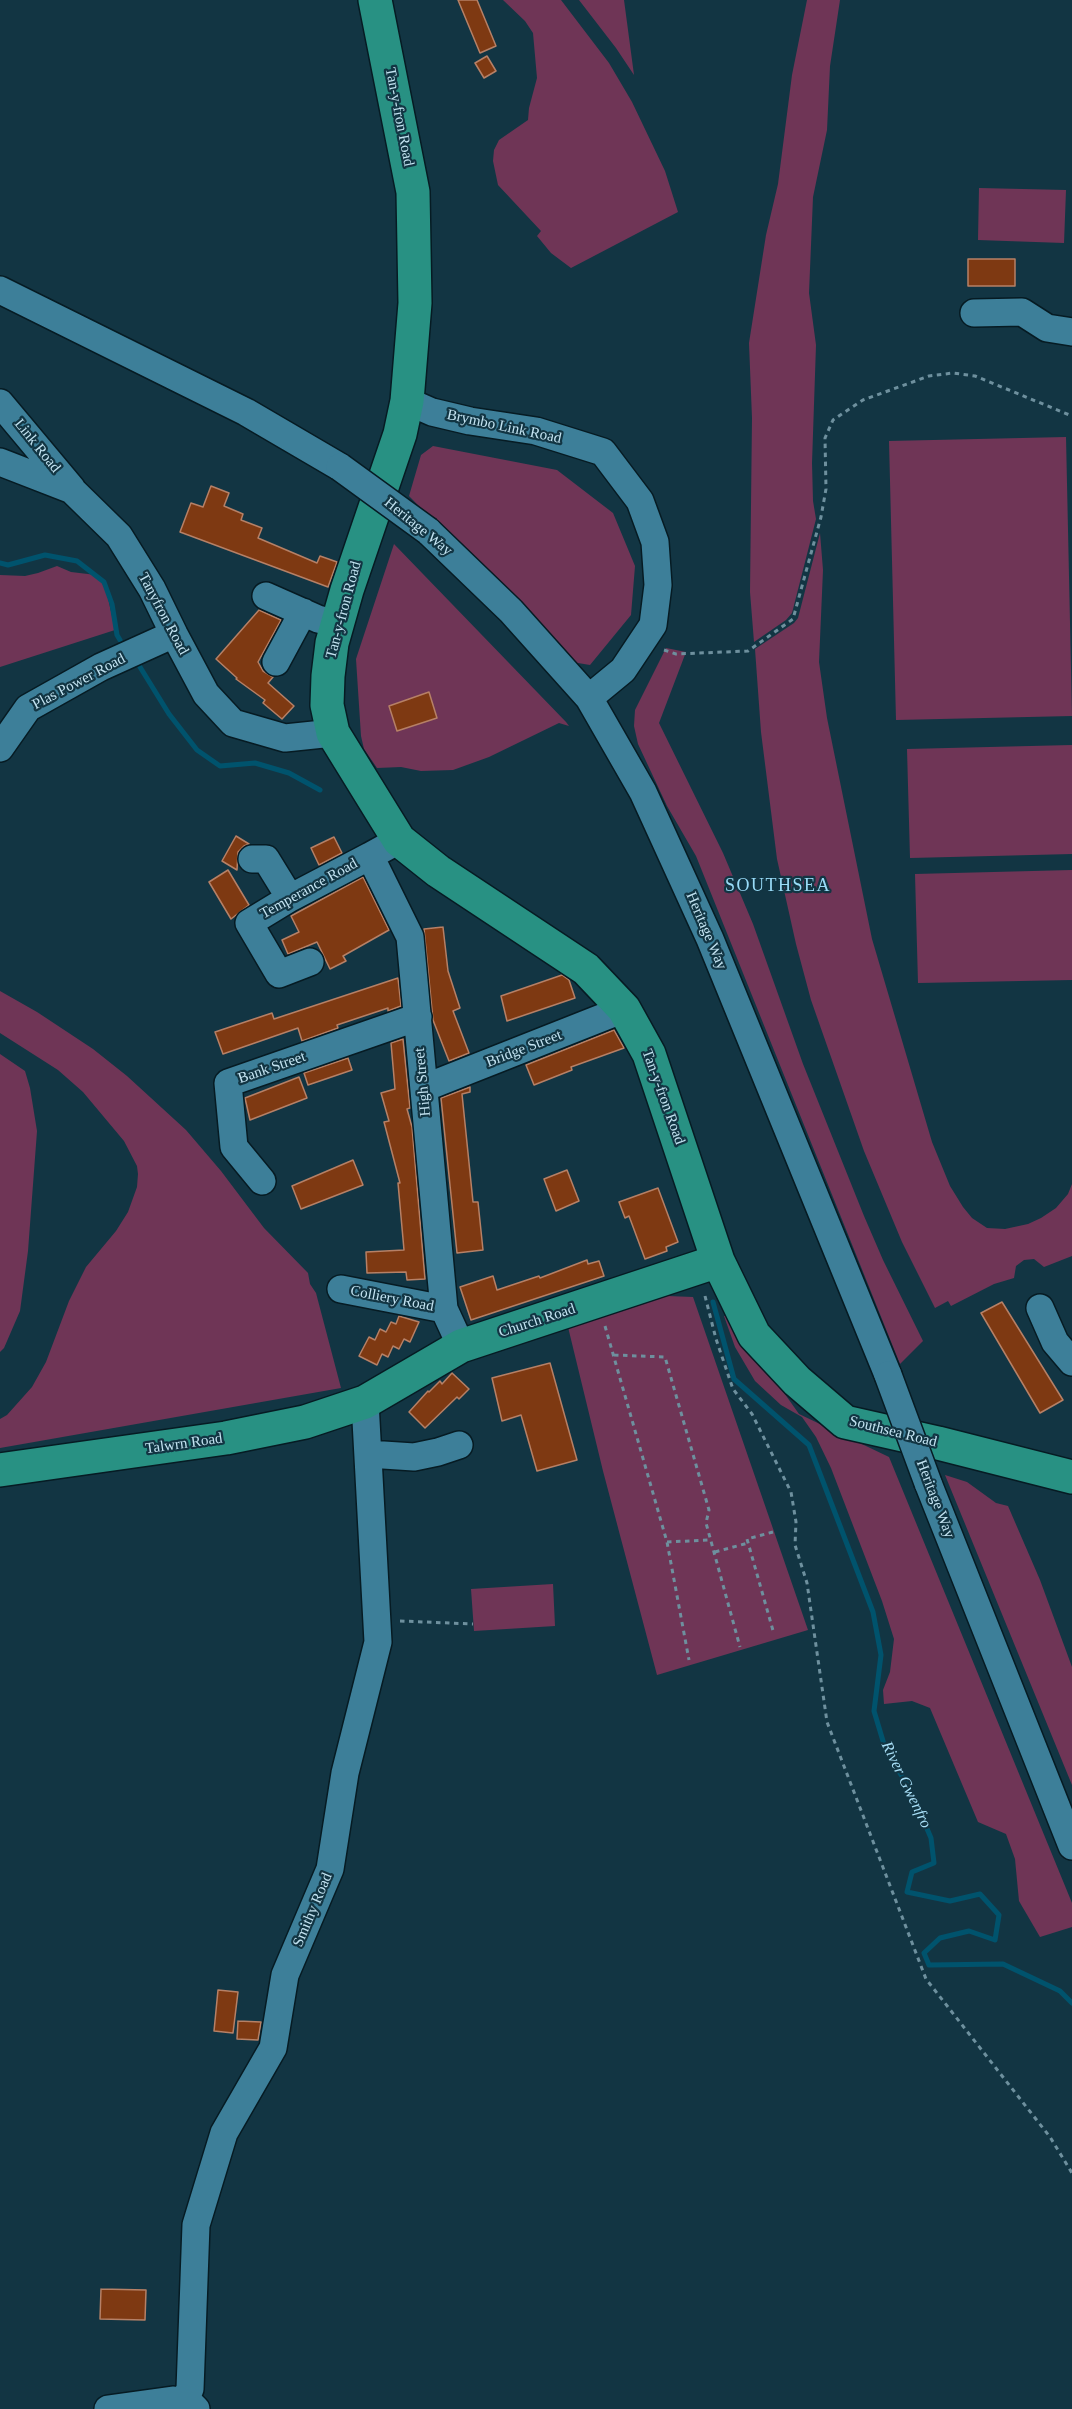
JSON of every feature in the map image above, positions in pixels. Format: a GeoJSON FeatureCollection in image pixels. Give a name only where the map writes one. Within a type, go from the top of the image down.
{"type":"FeatureCollection","features":[{"type":"Feature","properties":{"kind":"main road","name":"Tan-y-fron Road"},"geometry":{"type":"LineString","coordinates":[[375,0],[413,192],[415,303],[407,401],[400,434],[337,624],[328,676],[327,705],[333,733],[399,840],[438,871],[586,969],[624,1009],[649,1054],[708,1264]]}},
{"type":"Feature","properties":{"kind":"main road","name":"Church Road"},"geometry":{"type":"LineString","coordinates":[[365,1402],[461,1346],[708,1264]]}},
{"type":"Feature","properties":{"kind":"main road","name":"Southsea Road"},"geometry":{"type":"LineString","coordinates":[[708,1264],[754,1335],[797,1381],[845,1422],[938,1443],[1072,1478]]}},
{"type":"Feature","properties":{"kind":"main road","name":"Talwrn Road"},"geometry":{"type":"LineString","coordinates":[[0,1470],[226,1438],[305,1422],[365,1402]]}},
{"type":"Feature","properties":{"kind":"street","name":"Heritage Way"},"geometry":{"type":"LineString","coordinates":[[0,290],[237,408],[340,467],[428,531],[511,611],[589,698],[643,792],[710,939],[888,1376],[1072,1846]]}},
{"type":"Feature","properties":{"kind":"street"},"geometry":{"type":"LineString","coordinates":[[974,313],[1022,312],[1047,328],[1072,332]]}},
{"type":"Feature","properties":{"kind":"street","name":"Brymbo Link Road"},"geometry":{"type":"LineString","coordinates":[[407,401],[432,412],[470,421],[536,431],[603,452],[640,501],[655,542],[658,585],[653,625],[623,670],[589,698]]}},
{"type":"Feature","properties":{"kind":"street","name":"Link Road"},"geometry":{"type":"LineString","coordinates":[[0,403],[72,490]]}},
{"type":"Feature","properties":{"kind":"street","name":"Tanyfron Road"},"geometry":{"type":"LineString","coordinates":[[0,462],[72,490],[119,536],[152,589],[206,694],[233,723],[285,738],[333,733]]}},
{"type":"Feature","properties":{"kind":"street"},"geometry":{"type":"LineString","coordinates":[[266,596],[337,624]]}},
{"type":"Feature","properties":{"kind":"street"},"geometry":{"type":"LineString","coordinates":[[276,662],[303,612]]}},
{"type":"Feature","properties":{"kind":"street","name":"Plas Power Road"},"geometry":{"type":"LineString","coordinates":[[0,748],[28,708],[101,667],[174,634]]}},
{"type":"Feature","properties":{"kind":"street"},"geometry":{"type":"LineString","coordinates":[[370,856],[399,840]]}},
{"type":"Feature","properties":{"kind":"street","name":"Temperance Road"},"geometry":{"type":"LineString","coordinates":[[310,962],[279,974],[249,923],[290,898],[370,856]]}},
{"type":"Feature","properties":{"kind":"street","name":"High Street"},"geometry":{"type":"LineString","coordinates":[[370,856],[410,937],[444,1309],[461,1346]]}},
{"type":"Feature","properties":{"kind":"street"},"geometry":{"type":"LineString","coordinates":[[252,859],[266,859],[290,898]]}},
{"type":"Feature","properties":{"kind":"street","name":"Bridge Street"},"geometry":{"type":"LineString","coordinates":[[424,1088],[624,1009]]}},
{"type":"Feature","properties":{"kind":"street","name":"Bank Street"},"geometry":{"type":"LineString","coordinates":[[262,1181],[234,1147],[228,1083],[418,1017]]}},
{"type":"Feature","properties":{"kind":"street","name":"Colliery Road"},"geometry":{"type":"LineString","coordinates":[[341,1289],[444,1309]]}},
{"type":"Feature","properties":{"kind":"street"},"geometry":{"type":"LineString","coordinates":[[1040,1308],[1055,1342],[1072,1362]]}},
{"type":"Feature","properties":{"kind":"street","name":"Smithy Road"},"geometry":{"type":"LineString","coordinates":[[190,2405],[196,2225],[224,2133],[273,2048],[285,1975],[330,1869],[345,1773],[378,1642],[365,1402]]}},
{"type":"Feature","properties":{"kind":"street"},"geometry":{"type":"LineString","coordinates":[[368,1454],[414,1456],[438,1452],[459,1445]]}},
{"type":"Feature","properties":{"kind":"street"},"geometry":{"type":"LineString","coordinates":[[108,2409],[172,2400],[190,2405]]}},
{"type":"Feature","properties":{"kind":"path"},"geometry":{"type":"LineString","coordinates":[[643,642],[676,654],[748,651],[793,619],[824,498],[825,438],[833,420],[862,400],[929,376],[953,373],[975,376],[1072,416]]}},
{"type":"Feature","properties":{"kind":"path"},"geometry":{"type":"LineString","coordinates":[[708,1264],[716,1339],[733,1389],[752,1414],[792,1492],[796,1522],[795,1545],[807,1583],[827,1722],[926,1979],[1050,2137],[1072,2173]]}},
{"type":"Feature","properties":{"kind":"path"},"geometry":{"type":"LineString","coordinates":[[603,1318],[667,1542],[689,1660]]}},
{"type":"Feature","properties":{"kind":"path"},"geometry":{"type":"LineString","coordinates":[[614,1355],[665,1357],[709,1510],[706,1523],[740,1647]]}},
{"type":"Feature","properties":{"kind":"path"},"geometry":{"type":"LineString","coordinates":[[773,1532],[747,1539],[774,1634]]}},
{"type":"Feature","properties":{"kind":"path"},"geometry":{"type":"LineString","coordinates":[[667,1542],[710,1540]]}},
{"type":"Feature","properties":{"kind":"path"},"geometry":{"type":"LineString","coordinates":[[715,1552],[748,1543]]}},
{"type":"Feature","properties":{"kind":"path"},"geometry":{"type":"LineString","coordinates":[[377,1620],[473,1624]]}},
{"type":"Feature","properties":{"kind":"shaded area"},"geometry":{"type":"Polygon","coordinates":[[[503,0],[561,0],[609,63],[632,102],[665,171],[678,212],[571,268],[551,253],[537,236],[541,231],[498,185],[493,161],[494,150],[499,140],[528,120],[537,78],[533,33],[525,21],[503,0]]]}},
{"type":"Feature","properties":{"kind":"shaded area"},"geometry":{"type":"Polygon","coordinates":[[[579,0],[624,0],[634,75],[616,48],[579,0]]]}},
{"type":"Feature","properties":{"kind":"shaded area"},"geometry":{"type":"Polygon","coordinates":[[[807,0],[840,0],[830,66],[827,130],[813,197],[809,293],[816,345],[812,463],[816,519],[792,613],[786,620],[754,642],[750,592],[752,418],[749,343],[766,235],[778,184],[792,75],[807,0]]]}},
{"type":"Feature","properties":{"kind":"shaded area"},"geometry":{"type":"Polygon","coordinates":[[[979,188],[1066,190],[1064,243],[978,240],[979,188]]]}},
{"type":"Feature","properties":{"kind":"shaded area"},"geometry":{"type":"Polygon","coordinates":[[[1066,437],[1072,716],[896,720],[889,441],[1066,437]]]}},
{"type":"Feature","properties":{"kind":"shaded area"},"geometry":{"type":"Polygon","coordinates":[[[433,446],[557,470],[613,513],[635,566],[631,615],[590,665],[572,662],[409,496],[421,455],[433,446]]]}},
{"type":"Feature","properties":{"kind":"shaded area"},"geometry":{"type":"Polygon","coordinates":[[[820,533],[823,570],[819,662],[827,718],[872,939],[932,1142],[950,1186],[963,1207],[972,1218],[987,1228],[1005,1229],[1028,1224],[1041,1218],[1056,1208],[1068,1194],[1072,1184],[1072,1256],[1044,1267],[1034,1259],[1024,1260],[1016,1266],[1014,1278],[994,1284],[951,1306],[948,1301],[935,1308],[902,1242],[864,1151],[811,1000],[777,859],[761,732],[755,649],[798,618],[820,533]]]}},
{"type":"Feature","properties":{"kind":"shaded area"},"geometry":{"type":"Polygon","coordinates":[[[394,544],[569,726],[559,723],[489,757],[453,770],[421,771],[401,767],[377,768],[364,749],[361,736],[356,659],[394,544]]]}},
{"type":"Feature","properties":{"kind":"shaded area"},"geometry":{"type":"Polygon","coordinates":[[[57,566],[71,572],[96,575],[106,589],[115,630],[0,667],[0,575],[25,576],[57,566]]]}},
{"type":"Feature","properties":{"kind":"shaded area"},"geometry":{"type":"Polygon","coordinates":[[[666,648],[686,652],[659,723],[723,853],[753,924],[803,1064],[864,1216],[923,1341],[900,1364],[696,856],[667,806],[638,744],[634,726],[635,710],[666,648]]]}},
{"type":"Feature","properties":{"kind":"shaded area"},"geometry":{"type":"Polygon","coordinates":[[[1072,745],[1072,854],[910,858],[907,749],[1072,745]]]}},
{"type":"Feature","properties":{"kind":"shaded area"},"geometry":{"type":"Polygon","coordinates":[[[1072,870],[1072,980],[918,983],[915,874],[1072,870]]]}},
{"type":"Feature","properties":{"kind":"shaded area"},"geometry":{"type":"Polygon","coordinates":[[[0,991],[93,1049],[127,1076],[186,1130],[221,1171],[264,1228],[308,1273],[310,1284],[316,1293],[341,1388],[0,1448],[0,1419],[7,1415],[32,1387],[46,1362],[69,1301],[86,1267],[116,1231],[128,1212],[137,1187],[138,1174],[137,1166],[124,1141],[83,1092],[58,1070],[0,1033],[0,991]]]}},
{"type":"Feature","properties":{"kind":"shaded area"},"geometry":{"type":"Polygon","coordinates":[[[0,1054],[25,1071],[37,1131],[28,1251],[20,1311],[4,1348],[0,1352],[0,1054]]]}},
{"type":"Feature","properties":{"kind":"shaded area"},"geometry":{"type":"Polygon","coordinates":[[[667,1296],[693,1297],[808,1630],[657,1675],[568,1327],[667,1296]]]}},
{"type":"Feature","properties":{"kind":"shaded area"},"geometry":{"type":"Polygon","coordinates":[[[729,1315],[799,1414],[889,1457],[1072,1903],[1072,1927],[1040,1937],[1019,1901],[1015,1859],[1006,1834],[978,1822],[930,1708],[912,1701],[884,1704],[883,1690],[890,1672],[894,1639],[882,1601],[831,1468],[816,1437],[802,1417],[781,1405],[755,1381],[735,1347],[724,1316],[729,1315]]]}},
{"type":"Feature","properties":{"kind":"shaded area"},"geometry":{"type":"Polygon","coordinates":[[[945,1475],[967,1482],[996,1503],[1008,1506],[1040,1580],[1072,1667],[1072,1785],[945,1475]]]}},
{"type":"Feature","properties":{"kind":"shaded area"},"geometry":{"type":"Polygon","coordinates":[[[553,1584],[555,1626],[474,1631],[471,1589],[553,1584]]]}},
{"type":"Feature","properties":{"kind":"building"},"geometry":{"type":"Polygon","coordinates":[[[458,0],[477,0],[496,46],[480,53],[458,0]]]}},
{"type":"Feature","properties":{"kind":"building"},"geometry":{"type":"Polygon","coordinates":[[[487,56],[496,71],[484,78],[475,63],[487,56]]]}},
{"type":"Feature","properties":{"kind":"building"},"geometry":{"type":"Polygon","coordinates":[[[968,259],[1015,259],[1015,286],[968,286],[968,259]]]}},
{"type":"Feature","properties":{"kind":"building"},"geometry":{"type":"Polygon","coordinates":[[[211,486],[229,493],[224,506],[243,514],[241,520],[262,528],[258,538],[317,563],[320,556],[337,562],[328,587],[180,532],[191,503],[203,507],[211,486]]]}},
{"type":"Feature","properties":{"kind":"building"},"geometry":{"type":"Polygon","coordinates":[[[259,610],[281,620],[258,662],[263,671],[273,677],[268,683],[294,706],[282,719],[263,703],[265,700],[236,679],[216,659],[259,610]]]}},
{"type":"Feature","properties":{"kind":"building"},"geometry":{"type":"Polygon","coordinates":[[[429,692],[437,718],[397,731],[389,706],[429,692]]]}},
{"type":"Feature","properties":{"kind":"building"},"geometry":{"type":"Polygon","coordinates":[[[236,836],[249,844],[238,852],[237,870],[222,861],[236,836]]]}},
{"type":"Feature","properties":{"kind":"building"},"geometry":{"type":"Polygon","coordinates":[[[334,837],[342,853],[319,865],[311,848],[334,837]]]}},
{"type":"Feature","properties":{"kind":"building"},"geometry":{"type":"Polygon","coordinates":[[[228,870],[249,905],[231,919],[209,882],[228,870]]]}},
{"type":"Feature","properties":{"kind":"building"},"geometry":{"type":"Polygon","coordinates":[[[363,877],[389,930],[343,956],[346,961],[330,969],[317,942],[288,954],[282,940],[299,932],[291,916],[363,877]]]}},
{"type":"Feature","properties":{"kind":"building"},"geometry":{"type":"Polygon","coordinates":[[[443,927],[448,971],[460,1008],[453,1011],[469,1053],[449,1061],[433,1020],[424,929],[443,927]]]}},
{"type":"Feature","properties":{"kind":"building"},"geometry":{"type":"Polygon","coordinates":[[[562,975],[569,980],[575,998],[507,1021],[501,996],[562,975]]]}},
{"type":"Feature","properties":{"kind":"building"},"geometry":{"type":"Polygon","coordinates":[[[398,978],[401,1006],[337,1025],[338,1028],[302,1041],[298,1028],[223,1054],[215,1032],[272,1013],[274,1019],[398,978]]]}},
{"type":"Feature","properties":{"kind":"building"},"geometry":{"type":"Polygon","coordinates":[[[614,1030],[624,1048],[571,1067],[572,1070],[534,1085],[526,1065],[614,1030]]]}},
{"type":"Feature","properties":{"kind":"building"},"geometry":{"type":"Polygon","coordinates":[[[403,1039],[410,1108],[407,1109],[412,1127],[425,1279],[407,1280],[406,1272],[367,1273],[366,1252],[404,1250],[398,1183],[400,1183],[384,1122],[389,1121],[381,1093],[395,1089],[391,1043],[403,1039]]]}},
{"type":"Feature","properties":{"kind":"building"},"geometry":{"type":"Polygon","coordinates":[[[348,1058],[352,1070],[308,1085],[304,1073],[348,1058]]]}},
{"type":"Feature","properties":{"kind":"building"},"geometry":{"type":"Polygon","coordinates":[[[299,1077],[307,1098],[250,1120],[245,1098],[299,1077]]]}},
{"type":"Feature","properties":{"kind":"building"},"geometry":{"type":"Polygon","coordinates":[[[470,1087],[470,1092],[462,1094],[473,1202],[478,1202],[483,1250],[457,1253],[441,1098],[470,1087]]]}},
{"type":"Feature","properties":{"kind":"building"},"geometry":{"type":"Polygon","coordinates":[[[353,1160],[363,1185],[301,1209],[292,1186],[353,1160]]]}},
{"type":"Feature","properties":{"kind":"building"},"geometry":{"type":"Polygon","coordinates":[[[567,1170],[579,1201],[556,1211],[544,1179],[567,1170]]]}},
{"type":"Feature","properties":{"kind":"building"},"geometry":{"type":"Polygon","coordinates":[[[658,1188],[678,1242],[666,1247],[667,1251],[645,1259],[629,1216],[625,1218],[619,1202],[658,1188]]]}},
{"type":"Feature","properties":{"kind":"building"},"geometry":{"type":"Polygon","coordinates":[[[587,1260],[588,1264],[599,1261],[604,1276],[471,1320],[460,1287],[493,1276],[497,1290],[539,1276],[540,1278],[587,1260]]]}},
{"type":"Feature","properties":{"kind":"building"},"geometry":{"type":"Polygon","coordinates":[[[1002,1302],[1063,1400],[1040,1413],[981,1313],[1002,1302]]]}},
{"type":"Feature","properties":{"kind":"building"},"geometry":{"type":"Polygon","coordinates":[[[399,1316],[419,1322],[410,1342],[404,1339],[399,1349],[393,1346],[388,1357],[382,1354],[377,1365],[359,1356],[369,1337],[375,1340],[380,1329],[386,1332],[391,1322],[396,1324],[399,1316]]]}},
{"type":"Feature","properties":{"kind":"building"},"geometry":{"type":"Polygon","coordinates":[[[550,1363],[577,1460],[537,1471],[521,1415],[502,1421],[492,1378],[550,1363]]]}},
{"type":"Feature","properties":{"kind":"building"},"geometry":{"type":"Polygon","coordinates":[[[452,1373],[469,1389],[459,1399],[457,1397],[425,1428],[409,1412],[428,1391],[440,1381],[442,1384],[452,1373]]]}},
{"type":"Feature","properties":{"kind":"building"},"geometry":{"type":"Polygon","coordinates":[[[218,1990],[238,1992],[233,2033],[214,2031],[218,1990]]]}},
{"type":"Feature","properties":{"kind":"building"},"geometry":{"type":"Polygon","coordinates":[[[238,2021],[261,2022],[258,2040],[237,2039],[238,2021]]]}},
{"type":"Feature","properties":{"kind":"building"},"geometry":{"type":"Polygon","coordinates":[[[101,2289],[146,2290],[145,2320],[100,2319],[101,2289]]]}},
{"type":"Feature","properties":{"kind":"waterway","name":"River Gwenfro"},"geometry":{"type":"LineString","coordinates":[[0,563],[8,565],[45,555],[77,561],[104,582],[112,604],[117,635],[120,640]]}},
{"type":"Feature","properties":{"kind":"waterway","name":"River Gwenfro"},"geometry":{"type":"LineString","coordinates":[[140,667],[169,714],[197,750],[220,766],[255,763],[289,773],[320,790]]}},
{"type":"Feature","properties":{"kind":"waterway","name":"River Gwenfro"},"geometry":{"type":"LineString","coordinates":[[713,1302],[734,1379],[809,1445],[873,1612],[881,1655],[874,1711],[886,1751],[910,1789],[931,1838],[934,1863],[912,1872],[907,1892],[950,1901],[980,1894],[999,1915],[995,1940],[969,1931],[940,1938],[924,1953],[929,1965],[1003,1964],[1060,1991],[1072,2003]]}},
{"type":"Feature","properties":{"kind":"district","name":"SOUTHSEA"},"geometry":{"type":"Point","coordinates":[778,886]}}]}
